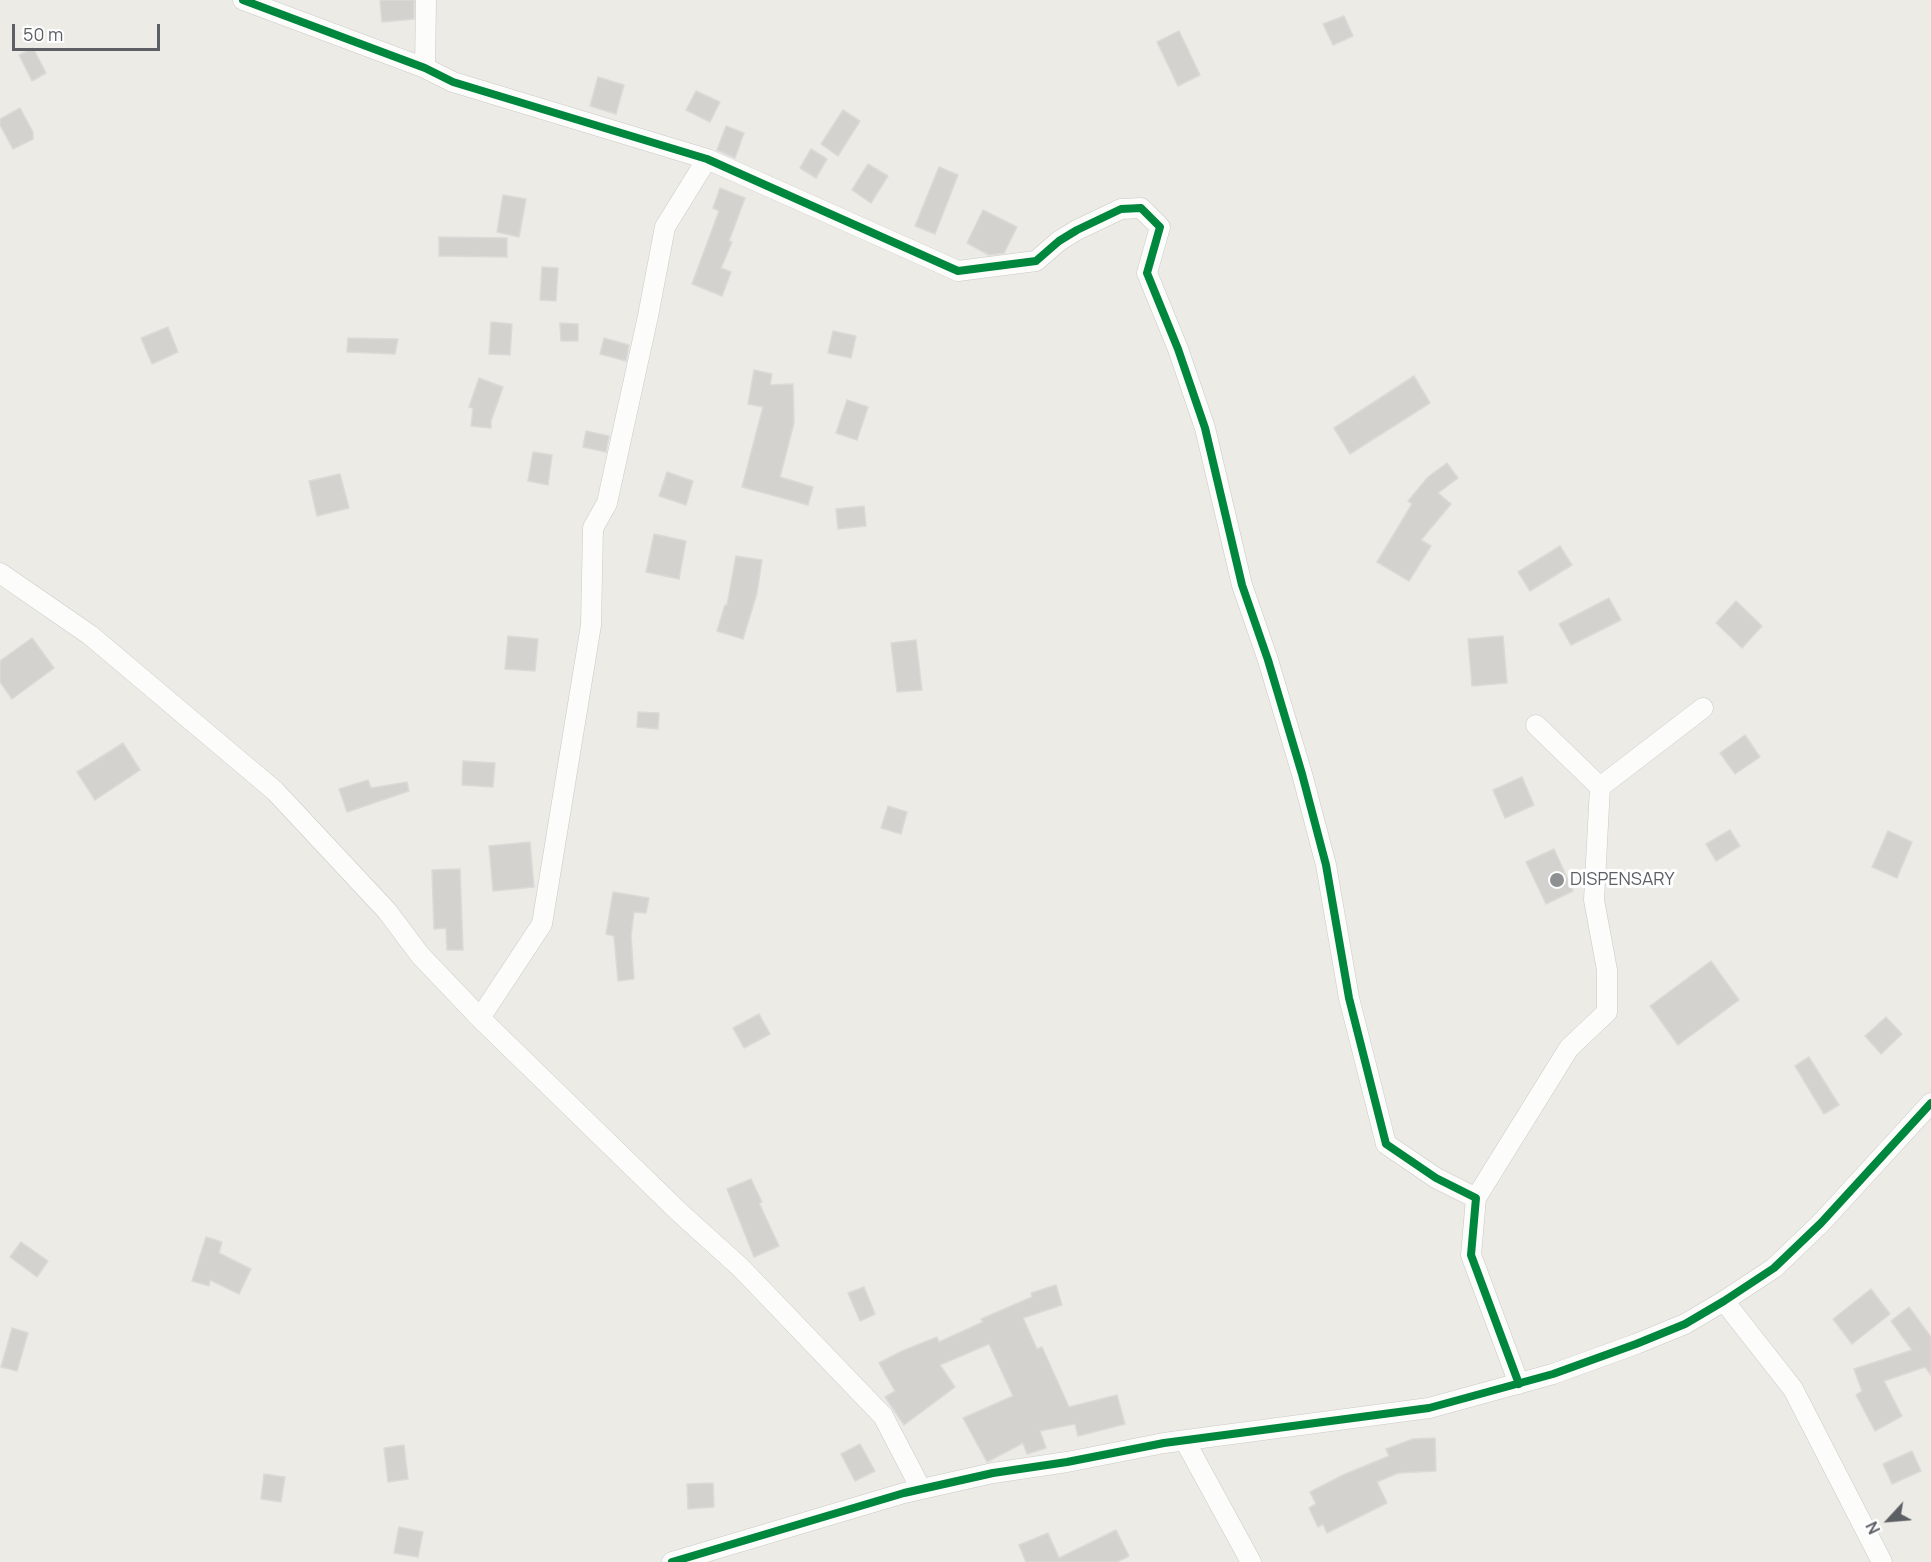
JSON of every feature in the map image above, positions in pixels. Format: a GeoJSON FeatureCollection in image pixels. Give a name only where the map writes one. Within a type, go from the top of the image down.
{"type":"FeatureCollection","features":[{"type":"Feature","properties":{"kind":"street"},"geometry":{"type":"LineString","coordinates":[[243,0],[425,68],[453,82],[706,159],[958,271],[1036,261],[1059,241],[1122,209],[1141,208],[1160,227],[1147,273],[1178,350],[1205,428],[1242,585],[1268,660],[1302,774],[1326,865],[1349,998],[1386,1144],[1436,1178],[1476,1198]]}},
{"type":"Feature","properties":{"kind":"street"},"geometry":{"type":"LineString","coordinates":[[425,68],[426,0]]}},
{"type":"Feature","properties":{"kind":"street"},"geometry":{"type":"LineString","coordinates":[[480,1018],[542,924],[591,625],[593,528],[606,503],[648,316],[665,227],[706,159]]}},
{"type":"Feature","properties":{"kind":"street"},"geometry":{"type":"LineString","coordinates":[[0,573],[90,635],[275,791],[387,912],[420,955],[480,1018],[678,1211],[741,1268],[883,1416],[921,1489]]}},
{"type":"Feature","properties":{"kind":"street"},"geometry":{"type":"LineString","coordinates":[[1600,787],[1703,708]]}},
{"type":"Feature","properties":{"kind":"street"},"geometry":{"type":"LineString","coordinates":[[1519,1384],[1471,1255],[1476,1198],[1569,1048],[1607,1012],[1607,970],[1594,900],[1600,787],[1536,725]]}},
{"type":"Feature","properties":{"kind":"street"},"geometry":{"type":"LineString","coordinates":[[672,1562],[921,1489],[993,1473],[1185,1441],[1429,1408],[1553,1374],[1685,1324],[1774,1268],[1828,1215],[1931,1103]]}},
{"type":"Feature","properties":{"kind":"street"},"geometry":{"type":"LineString","coordinates":[[1724,1301],[1793,1389],[1882,1562]]}},
{"type":"Feature","properties":{"kind":"street"},"geometry":{"type":"LineString","coordinates":[[1185,1441],[1251,1562]]}},
{"type":"Feature","properties":{"kind":"building"},"geometry":{"type":"Polygon","coordinates":[[[380,0],[414,0],[414,19],[382,22],[380,0]]]}},
{"type":"Feature","properties":{"kind":"building"},"geometry":{"type":"Polygon","coordinates":[[[1344,16],[1353,36],[1333,45],[1323,24],[1344,16]]]}},
{"type":"Feature","properties":{"kind":"building"},"geometry":{"type":"Polygon","coordinates":[[[1179,31],[1200,75],[1178,86],[1157,42],[1179,31]]]}},
{"type":"Feature","properties":{"kind":"building"},"geometry":{"type":"Polygon","coordinates":[[[33,48],[46,73],[32,81],[19,55],[33,48]]]}},
{"type":"Feature","properties":{"kind":"building"},"geometry":{"type":"Polygon","coordinates":[[[598,77],[624,85],[616,114],[590,106],[598,77]]]}},
{"type":"Feature","properties":{"kind":"building"},"geometry":{"type":"Polygon","coordinates":[[[696,91],[720,102],[710,122],[686,110],[696,91]]]}},
{"type":"Feature","properties":{"kind":"building"},"geometry":{"type":"Polygon","coordinates":[[[20,108],[33,132],[33,139],[13,149],[0,125],[0,119],[20,108]]]}},
{"type":"Feature","properties":{"kind":"building"},"geometry":{"type":"Polygon","coordinates":[[[843,110],[860,121],[838,156],[821,144],[843,110]]]}},
{"type":"Feature","properties":{"kind":"building"},"geometry":{"type":"Polygon","coordinates":[[[726,126],[744,133],[735,158],[717,150],[726,126]]]}},
{"type":"Feature","properties":{"kind":"building"},"geometry":{"type":"Polygon","coordinates":[[[811,149],[827,159],[816,178],[800,168],[811,149]]]}},
{"type":"Feature","properties":{"kind":"building"},"geometry":{"type":"Polygon","coordinates":[[[868,164],[888,176],[871,203],[852,190],[868,164]]]}},
{"type":"Feature","properties":{"kind":"building"},"geometry":{"type":"Polygon","coordinates":[[[939,167],[958,175],[935,234],[915,226],[939,167]]]}},
{"type":"Feature","properties":{"kind":"building"},"geometry":{"type":"Polygon","coordinates":[[[720,188],[745,198],[729,241],[732,242],[721,268],[731,272],[722,296],[692,284],[719,211],[713,208],[720,188]]]}},
{"type":"Feature","properties":{"kind":"building"},"geometry":{"type":"Polygon","coordinates":[[[503,195],[526,199],[519,237],[497,232],[503,195]]]}},
{"type":"Feature","properties":{"kind":"building"},"geometry":{"type":"Polygon","coordinates":[[[983,210],[1017,227],[1004,253],[989,255],[967,243],[983,210]]]}},
{"type":"Feature","properties":{"kind":"building"},"geometry":{"type":"Polygon","coordinates":[[[439,237],[507,238],[507,257],[439,256],[439,237]]]}},
{"type":"Feature","properties":{"kind":"building"},"geometry":{"type":"Polygon","coordinates":[[[542,267],[558,268],[556,301],[540,300],[542,267]]]}},
{"type":"Feature","properties":{"kind":"building"},"geometry":{"type":"Polygon","coordinates":[[[491,322],[512,324],[510,355],[489,354],[491,322]]]}},
{"type":"Feature","properties":{"kind":"building"},"geometry":{"type":"Polygon","coordinates":[[[560,323],[578,324],[578,341],[561,341],[560,323]]]}},
{"type":"Feature","properties":{"kind":"building"},"geometry":{"type":"Polygon","coordinates":[[[168,327],[178,352],[152,364],[141,338],[168,327]]]}},
{"type":"Feature","properties":{"kind":"building"},"geometry":{"type":"Polygon","coordinates":[[[833,331],[856,336],[851,358],[828,353],[833,331]]]}},
{"type":"Feature","properties":{"kind":"building"},"geometry":{"type":"Polygon","coordinates":[[[348,338],[398,339],[395,354],[347,352],[348,338]]]}},
{"type":"Feature","properties":{"kind":"building"},"geometry":{"type":"Polygon","coordinates":[[[604,338],[629,345],[626,361],[600,354],[604,338]]]}},
{"type":"Feature","properties":{"kind":"building"},"geometry":{"type":"Polygon","coordinates":[[[754,370],[772,374],[770,385],[793,384],[794,423],[780,477],[813,487],[808,505],[742,487],[763,407],[748,404],[754,370]]]}},
{"type":"Feature","properties":{"kind":"building"},"geometry":{"type":"Polygon","coordinates":[[[1414,376],[1430,403],[1350,454],[1334,428],[1414,376]]]}},
{"type":"Feature","properties":{"kind":"building"},"geometry":{"type":"Polygon","coordinates":[[[479,378],[503,387],[491,421],[491,428],[471,426],[473,408],[469,407],[479,378]]]}},
{"type":"Feature","properties":{"kind":"building"},"geometry":{"type":"Polygon","coordinates":[[[847,400],[868,407],[857,440],[836,433],[847,400]]]}},
{"type":"Feature","properties":{"kind":"building"},"geometry":{"type":"Polygon","coordinates":[[[586,431],[609,436],[606,452],[583,447],[586,431]]]}},
{"type":"Feature","properties":{"kind":"building"},"geometry":{"type":"Polygon","coordinates":[[[533,452],[552,455],[548,485],[528,481],[533,452]]]}},
{"type":"Feature","properties":{"kind":"building"},"geometry":{"type":"Polygon","coordinates":[[[1447,463],[1458,478],[1438,493],[1451,504],[1421,540],[1431,546],[1409,581],[1377,562],[1412,504],[1408,501],[1428,477],[1447,463]]]}},
{"type":"Feature","properties":{"kind":"building"},"geometry":{"type":"Polygon","coordinates":[[[667,472],[693,481],[686,505],[659,496],[667,472]]]}},
{"type":"Feature","properties":{"kind":"building"},"geometry":{"type":"Polygon","coordinates":[[[340,474],[349,508],[317,516],[309,481],[340,474]]]}},
{"type":"Feature","properties":{"kind":"building"},"geometry":{"type":"Polygon","coordinates":[[[864,506],[866,526],[838,529],[836,509],[864,506]]]}},
{"type":"Feature","properties":{"kind":"building"},"geometry":{"type":"Polygon","coordinates":[[[654,534],[686,541],[679,579],[646,572],[654,534]]]}},
{"type":"Feature","properties":{"kind":"building"},"geometry":{"type":"Polygon","coordinates":[[[1560,546],[1572,565],[1530,591],[1518,572],[1560,546]]]}},
{"type":"Feature","properties":{"kind":"building"},"geometry":{"type":"Polygon","coordinates":[[[736,556],[762,560],[757,593],[743,639],[717,631],[725,605],[727,605],[736,556]]]}},
{"type":"Feature","properties":{"kind":"building"},"geometry":{"type":"Polygon","coordinates":[[[1609,598],[1621,620],[1571,645],[1559,624],[1609,598]]]}},
{"type":"Feature","properties":{"kind":"building"},"geometry":{"type":"Polygon","coordinates":[[[1736,601],[1762,626],[1742,648],[1716,623],[1736,601]]]}},
{"type":"Feature","properties":{"kind":"building"},"geometry":{"type":"Polygon","coordinates":[[[508,636],[538,639],[535,671],[505,669],[508,636]]]}},
{"type":"Feature","properties":{"kind":"building"},"geometry":{"type":"Polygon","coordinates":[[[1503,636],[1507,683],[1472,686],[1468,639],[1503,636]]]}},
{"type":"Feature","properties":{"kind":"building"},"geometry":{"type":"Polygon","coordinates":[[[32,638],[54,668],[12,699],[0,682],[0,661],[32,638]]]}},
{"type":"Feature","properties":{"kind":"building"},"geometry":{"type":"Polygon","coordinates":[[[916,640],[922,690],[897,692],[891,643],[916,640]]]}},
{"type":"Feature","properties":{"kind":"building"},"geometry":{"type":"Polygon","coordinates":[[[638,712],[659,713],[658,729],[637,727],[638,712]]]}},
{"type":"Feature","properties":{"kind":"building"},"geometry":{"type":"Polygon","coordinates":[[[1745,735],[1760,757],[1735,774],[1720,753],[1745,735]]]}},
{"type":"Feature","properties":{"kind":"building"},"geometry":{"type":"Polygon","coordinates":[[[123,743],[140,770],[95,800],[77,772],[123,743]]]}},
{"type":"Feature","properties":{"kind":"building"},"geometry":{"type":"Polygon","coordinates":[[[463,761],[495,763],[493,787],[462,785],[463,761]]]}},
{"type":"Feature","properties":{"kind":"building"},"geometry":{"type":"Polygon","coordinates":[[[1522,777],[1534,805],[1505,818],[1493,790],[1522,777]]]}},
{"type":"Feature","properties":{"kind":"building"},"geometry":{"type":"Polygon","coordinates":[[[368,780],[371,788],[407,782],[409,791],[347,812],[339,789],[368,780]]]}},
{"type":"Feature","properties":{"kind":"building"},"geometry":{"type":"Polygon","coordinates":[[[888,806],[907,812],[901,834],[881,828],[888,806]]]}},
{"type":"Feature","properties":{"kind":"building"},"geometry":{"type":"Polygon","coordinates":[[[1730,830],[1740,846],[1716,861],[1706,844],[1730,830]]]}},
{"type":"Feature","properties":{"kind":"building"},"geometry":{"type":"Polygon","coordinates":[[[1888,831],[1912,842],[1897,878],[1872,867],[1888,831]]]}},
{"type":"Feature","properties":{"kind":"building"},"geometry":{"type":"Polygon","coordinates":[[[530,842],[534,887],[493,891],[489,846],[530,842]]]}},
{"type":"Feature","properties":{"kind":"building"},"geometry":{"type":"Polygon","coordinates":[[[1554,849],[1573,891],[1546,904],[1526,862],[1554,849]]]}},
{"type":"Feature","properties":{"kind":"building"},"geometry":{"type":"Polygon","coordinates":[[[460,869],[463,950],[447,950],[446,928],[434,929],[432,870],[460,869]]]}},
{"type":"Feature","properties":{"kind":"building"},"geometry":{"type":"Polygon","coordinates":[[[613,892],[649,898],[646,913],[634,912],[631,936],[634,979],[618,981],[614,936],[606,934],[613,892]]]}},
{"type":"Feature","properties":{"kind":"building"},"geometry":{"type":"Polygon","coordinates":[[[1711,961],[1739,1000],[1678,1045],[1650,1006],[1711,961]]]}},
{"type":"Feature","properties":{"kind":"building"},"geometry":{"type":"Polygon","coordinates":[[[759,1014],[770,1034],[744,1048],[733,1028],[759,1014]]]}},
{"type":"Feature","properties":{"kind":"building"},"geometry":{"type":"Polygon","coordinates":[[[1886,1017],[1902,1034],[1881,1054],[1865,1036],[1886,1017]]]}},
{"type":"Feature","properties":{"kind":"building"},"geometry":{"type":"Polygon","coordinates":[[[1809,1057],[1839,1105],[1824,1114],[1795,1066],[1809,1057]]]}},
{"type":"Feature","properties":{"kind":"building"},"geometry":{"type":"Polygon","coordinates":[[[751,1179],[762,1202],[759,1203],[779,1246],[754,1257],[727,1189],[751,1179]]]}},
{"type":"Feature","properties":{"kind":"building"},"geometry":{"type":"Polygon","coordinates":[[[206,1237],[222,1242],[219,1253],[251,1269],[239,1294],[210,1280],[209,1286],[192,1281],[206,1237]]]}},
{"type":"Feature","properties":{"kind":"building"},"geometry":{"type":"Polygon","coordinates":[[[21,1242],[48,1261],[37,1277],[10,1257],[21,1242]]]}},
{"type":"Feature","properties":{"kind":"building"},"geometry":{"type":"Polygon","coordinates":[[[1056,1285],[1062,1305],[1023,1318],[1037,1349],[1042,1347],[1069,1407],[1117,1395],[1125,1424],[1078,1436],[1075,1424],[1040,1431],[1046,1448],[1027,1454],[1023,1443],[987,1462],[963,1418],[1013,1396],[989,1344],[940,1365],[955,1387],[904,1425],[885,1397],[895,1391],[879,1363],[937,1337],[939,1342],[983,1322],[981,1319],[1032,1297],[1031,1293],[1056,1285]]]}},
{"type":"Feature","properties":{"kind":"building"},"geometry":{"type":"Polygon","coordinates":[[[864,1287],[875,1314],[860,1321],[848,1293],[864,1287]]]}},
{"type":"Feature","properties":{"kind":"building"},"geometry":{"type":"Polygon","coordinates":[[[1871,1289],[1890,1314],[1852,1344],[1833,1319],[1871,1289]]]}},
{"type":"Feature","properties":{"kind":"building"},"geometry":{"type":"Polygon","coordinates":[[[1909,1307],[1931,1337],[1931,1375],[1925,1367],[1884,1381],[1902,1416],[1875,1431],[1856,1395],[1862,1391],[1854,1369],[1912,1350],[1891,1321],[1909,1307]]]}},
{"type":"Feature","properties":{"kind":"building"},"geometry":{"type":"Polygon","coordinates":[[[12,1328],[28,1333],[17,1371],[1,1367],[12,1328]]]}},
{"type":"Feature","properties":{"kind":"building"},"geometry":{"type":"Polygon","coordinates":[[[1435,1438],[1436,1471],[1398,1473],[1377,1482],[1387,1503],[1327,1533],[1323,1524],[1318,1527],[1309,1508],[1316,1504],[1310,1492],[1389,1456],[1386,1449],[1413,1439],[1435,1438]]]}},
{"type":"Feature","properties":{"kind":"building"},"geometry":{"type":"Polygon","coordinates":[[[860,1444],[875,1471],[855,1481],[841,1454],[860,1444]]]}},
{"type":"Feature","properties":{"kind":"building"},"geometry":{"type":"Polygon","coordinates":[[[404,1445],[408,1479],[388,1482],[384,1448],[404,1445]]]}},
{"type":"Feature","properties":{"kind":"building"},"geometry":{"type":"Polygon","coordinates":[[[1912,1451],[1921,1471],[1892,1484],[1883,1464],[1912,1451]]]}},
{"type":"Feature","properties":{"kind":"building"},"geometry":{"type":"Polygon","coordinates":[[[264,1474],[285,1477],[281,1502],[261,1499],[264,1474]]]}},
{"type":"Feature","properties":{"kind":"building"},"geometry":{"type":"Polygon","coordinates":[[[713,1483],[714,1507],[688,1509],[687,1484],[713,1483]]]}},
{"type":"Feature","properties":{"kind":"building"},"geometry":{"type":"Polygon","coordinates":[[[399,1527],[423,1532],[418,1557],[394,1553],[399,1527]]]}},
{"type":"Feature","properties":{"kind":"building"},"geometry":{"type":"Polygon","coordinates":[[[1116,1530],[1129,1556],[1117,1562],[1026,1562],[1019,1545],[1048,1533],[1059,1558],[1116,1530]]]}},
{"type":"Feature","properties":{"kind":"cycle path"},"geometry":{"type":"LineString","coordinates":[[243,0],[425,68],[453,82],[707,159],[958,271],[1036,261],[1059,241],[1121,209],[1141,208],[1160,227],[1147,273],[1178,349],[1205,428],[1242,585],[1268,660],[1302,774],[1326,865],[1349,998],[1386,1144],[1436,1178],[1476,1198],[1471,1255],[1519,1384]]}},
{"type":"Feature","properties":{"kind":"cycle path"},"geometry":{"type":"LineString","coordinates":[[672,1562],[904,1493],[993,1473],[1067,1462],[1164,1443],[1429,1408],[1553,1374],[1636,1344],[1685,1324],[1774,1268],[1821,1223],[1931,1103]]}},
{"type":"Feature","properties":{"kind":"place","name":"DISPENSARY"},"geometry":{"type":"Point","coordinates":[1557,880]}}]}
